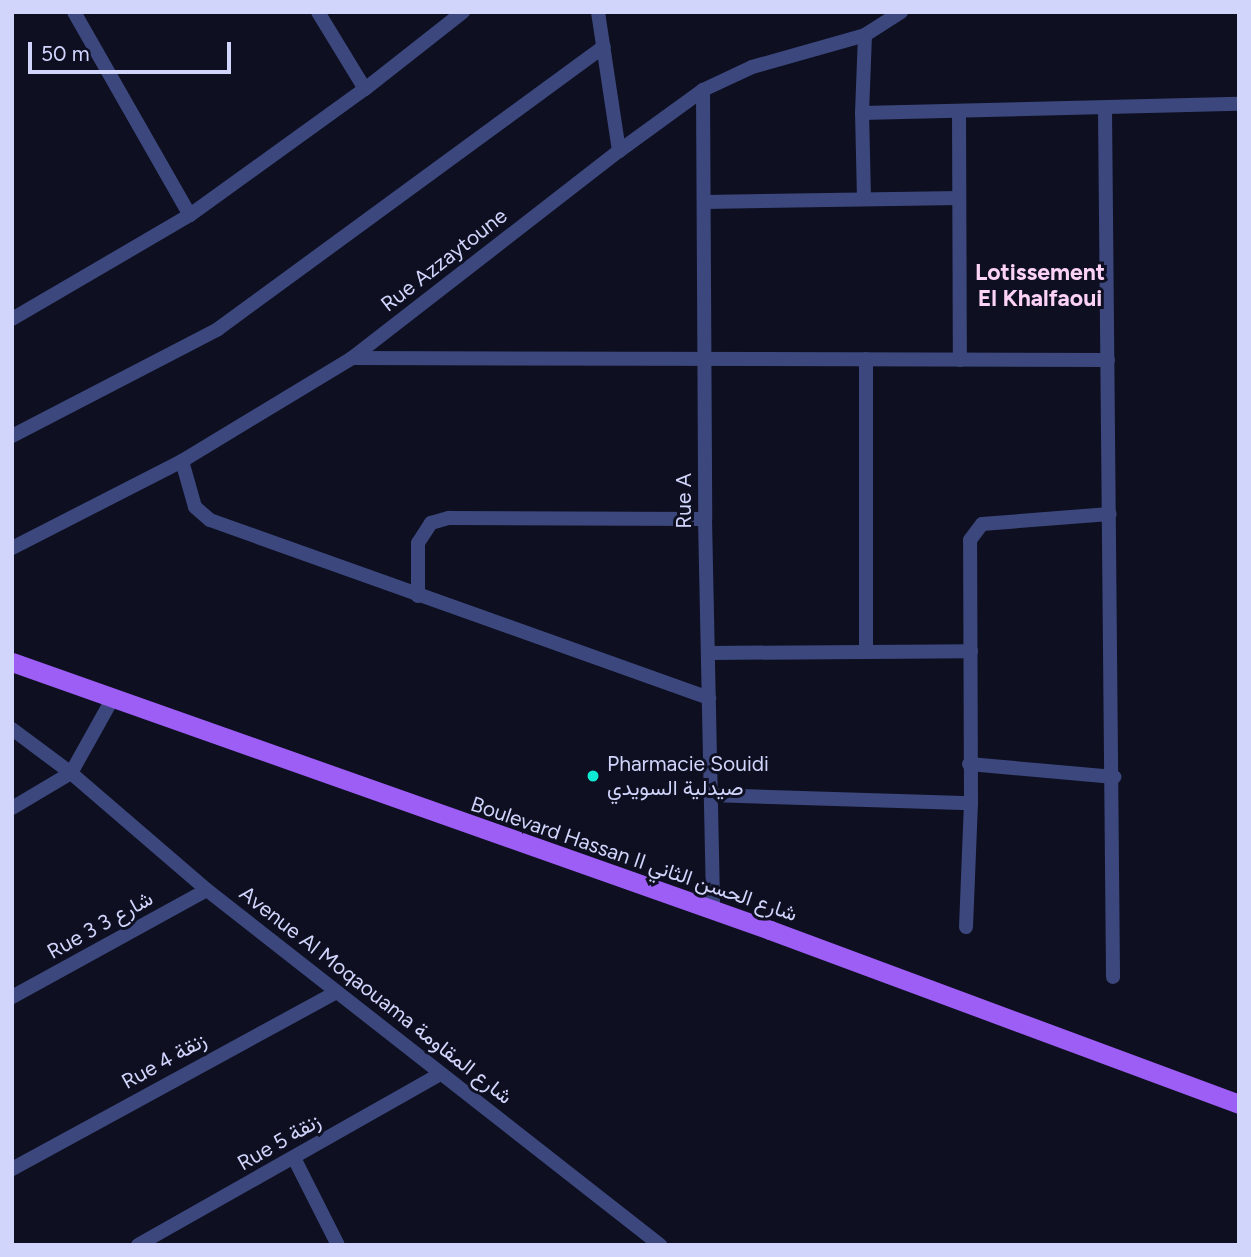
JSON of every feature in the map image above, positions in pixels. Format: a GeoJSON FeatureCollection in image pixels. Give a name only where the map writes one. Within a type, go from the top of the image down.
{"type":"FeatureCollection","features":[{"type":"Feature","properties":{"kind":"main road","name":"Boulevard Hassan II شارع الحسن الثاني"},"geometry":{"type":"LineString","coordinates":[[12,662],[713,911],[1239,1104]]}},
{"type":"Feature","properties":{"kind":"street"},"geometry":{"type":"LineString","coordinates":[[74,12],[190,215]]}},
{"type":"Feature","properties":{"kind":"street"},"geometry":{"type":"LineString","coordinates":[[318,12],[365,89]]}},
{"type":"Feature","properties":{"kind":"street"},"geometry":{"type":"LineString","coordinates":[[12,302],[16,317],[190,215],[365,89],[463,12]]}},
{"type":"Feature","properties":{"kind":"street"},"geometry":{"type":"LineString","coordinates":[[598,12],[619,151]]}},
{"type":"Feature","properties":{"kind":"street","name":"Rue Azzaytoune"},"geometry":{"type":"LineString","coordinates":[[12,548],[181,461],[352,358],[619,151],[704,90],[752,67],[865,35],[901,12]]}},
{"type":"Feature","properties":{"kind":"street"},"geometry":{"type":"LineString","coordinates":[[864,199],[862,113],[865,35]]}},
{"type":"Feature","properties":{"kind":"street"},"geometry":{"type":"LineString","coordinates":[[12,436],[218,329],[604,47]]}},
{"type":"Feature","properties":{"kind":"street","name":"Rue A"},"geometry":{"type":"LineString","coordinates":[[704,90],[705,519],[713,911]]}},
{"type":"Feature","properties":{"kind":"street"},"geometry":{"type":"LineString","coordinates":[[862,113],[1239,104]]}},
{"type":"Feature","properties":{"kind":"street"},"geometry":{"type":"LineString","coordinates":[[1105,109],[1114,777],[1113,977]]}},
{"type":"Feature","properties":{"kind":"street"},"geometry":{"type":"LineString","coordinates":[[958,112],[960,360]]}},
{"type":"Feature","properties":{"kind":"street"},"geometry":{"type":"LineString","coordinates":[[705,202],[959,198]]}},
{"type":"Feature","properties":{"kind":"street"},"geometry":{"type":"LineString","coordinates":[[352,358],[1108,360]]}},
{"type":"Feature","properties":{"kind":"street"},"geometry":{"type":"LineString","coordinates":[[866,359],[866,652]]}},
{"type":"Feature","properties":{"kind":"street"},"geometry":{"type":"LineString","coordinates":[[181,461],[195,507],[210,520],[709,698]]}},
{"type":"Feature","properties":{"kind":"street"},"geometry":{"type":"LineString","coordinates":[[966,927],[971,803],[970,540],[982,524],[1110,514]]}},
{"type":"Feature","properties":{"kind":"street"},"geometry":{"type":"LineString","coordinates":[[418,596],[418,543],[422,531],[430,523],[449,518],[705,519]]}},
{"type":"Feature","properties":{"kind":"street"},"geometry":{"type":"LineString","coordinates":[[709,653],[971,651]]}},
{"type":"Feature","properties":{"kind":"street"},"geometry":{"type":"LineString","coordinates":[[12,808],[71,773],[113,698]]}},
{"type":"Feature","properties":{"kind":"street","name":"Avenue Al Moqaouama شارع المقاومة"},"geometry":{"type":"LineString","coordinates":[[12,729],[71,773],[207,890],[660,1245]]}},
{"type":"Feature","properties":{"kind":"street"},"geometry":{"type":"LineString","coordinates":[[969,764],[1114,777]]}},
{"type":"Feature","properties":{"kind":"street"},"geometry":{"type":"LineString","coordinates":[[710,795],[971,803]]}},
{"type":"Feature","properties":{"kind":"street","name":"Rue 3 شارع 3"},"geometry":{"type":"LineString","coordinates":[[12,997],[207,890]]}},
{"type":"Feature","properties":{"kind":"street","name":"Rue 4 زنقة"},"geometry":{"type":"LineString","coordinates":[[12,1169],[337,992]]}},
{"type":"Feature","properties":{"kind":"street","name":"Rue 5 زنقة"},"geometry":{"type":"LineString","coordinates":[[138,1245],[440,1074]]}},
{"type":"Feature","properties":{"kind":"street"},"geometry":{"type":"LineString","coordinates":[[294,1158],[338,1245]]}},
{"type":"Feature","properties":{"kind":"place","name":"Pharmacie Souidi صيدلية السويدي"},"geometry":{"type":"Point","coordinates":[593,776]}},
{"type":"Feature","properties":{"kind":"district","name":"Lotissement El Khalfaoui"},"geometry":{"type":"Point","coordinates":[1040,285]}}]}
